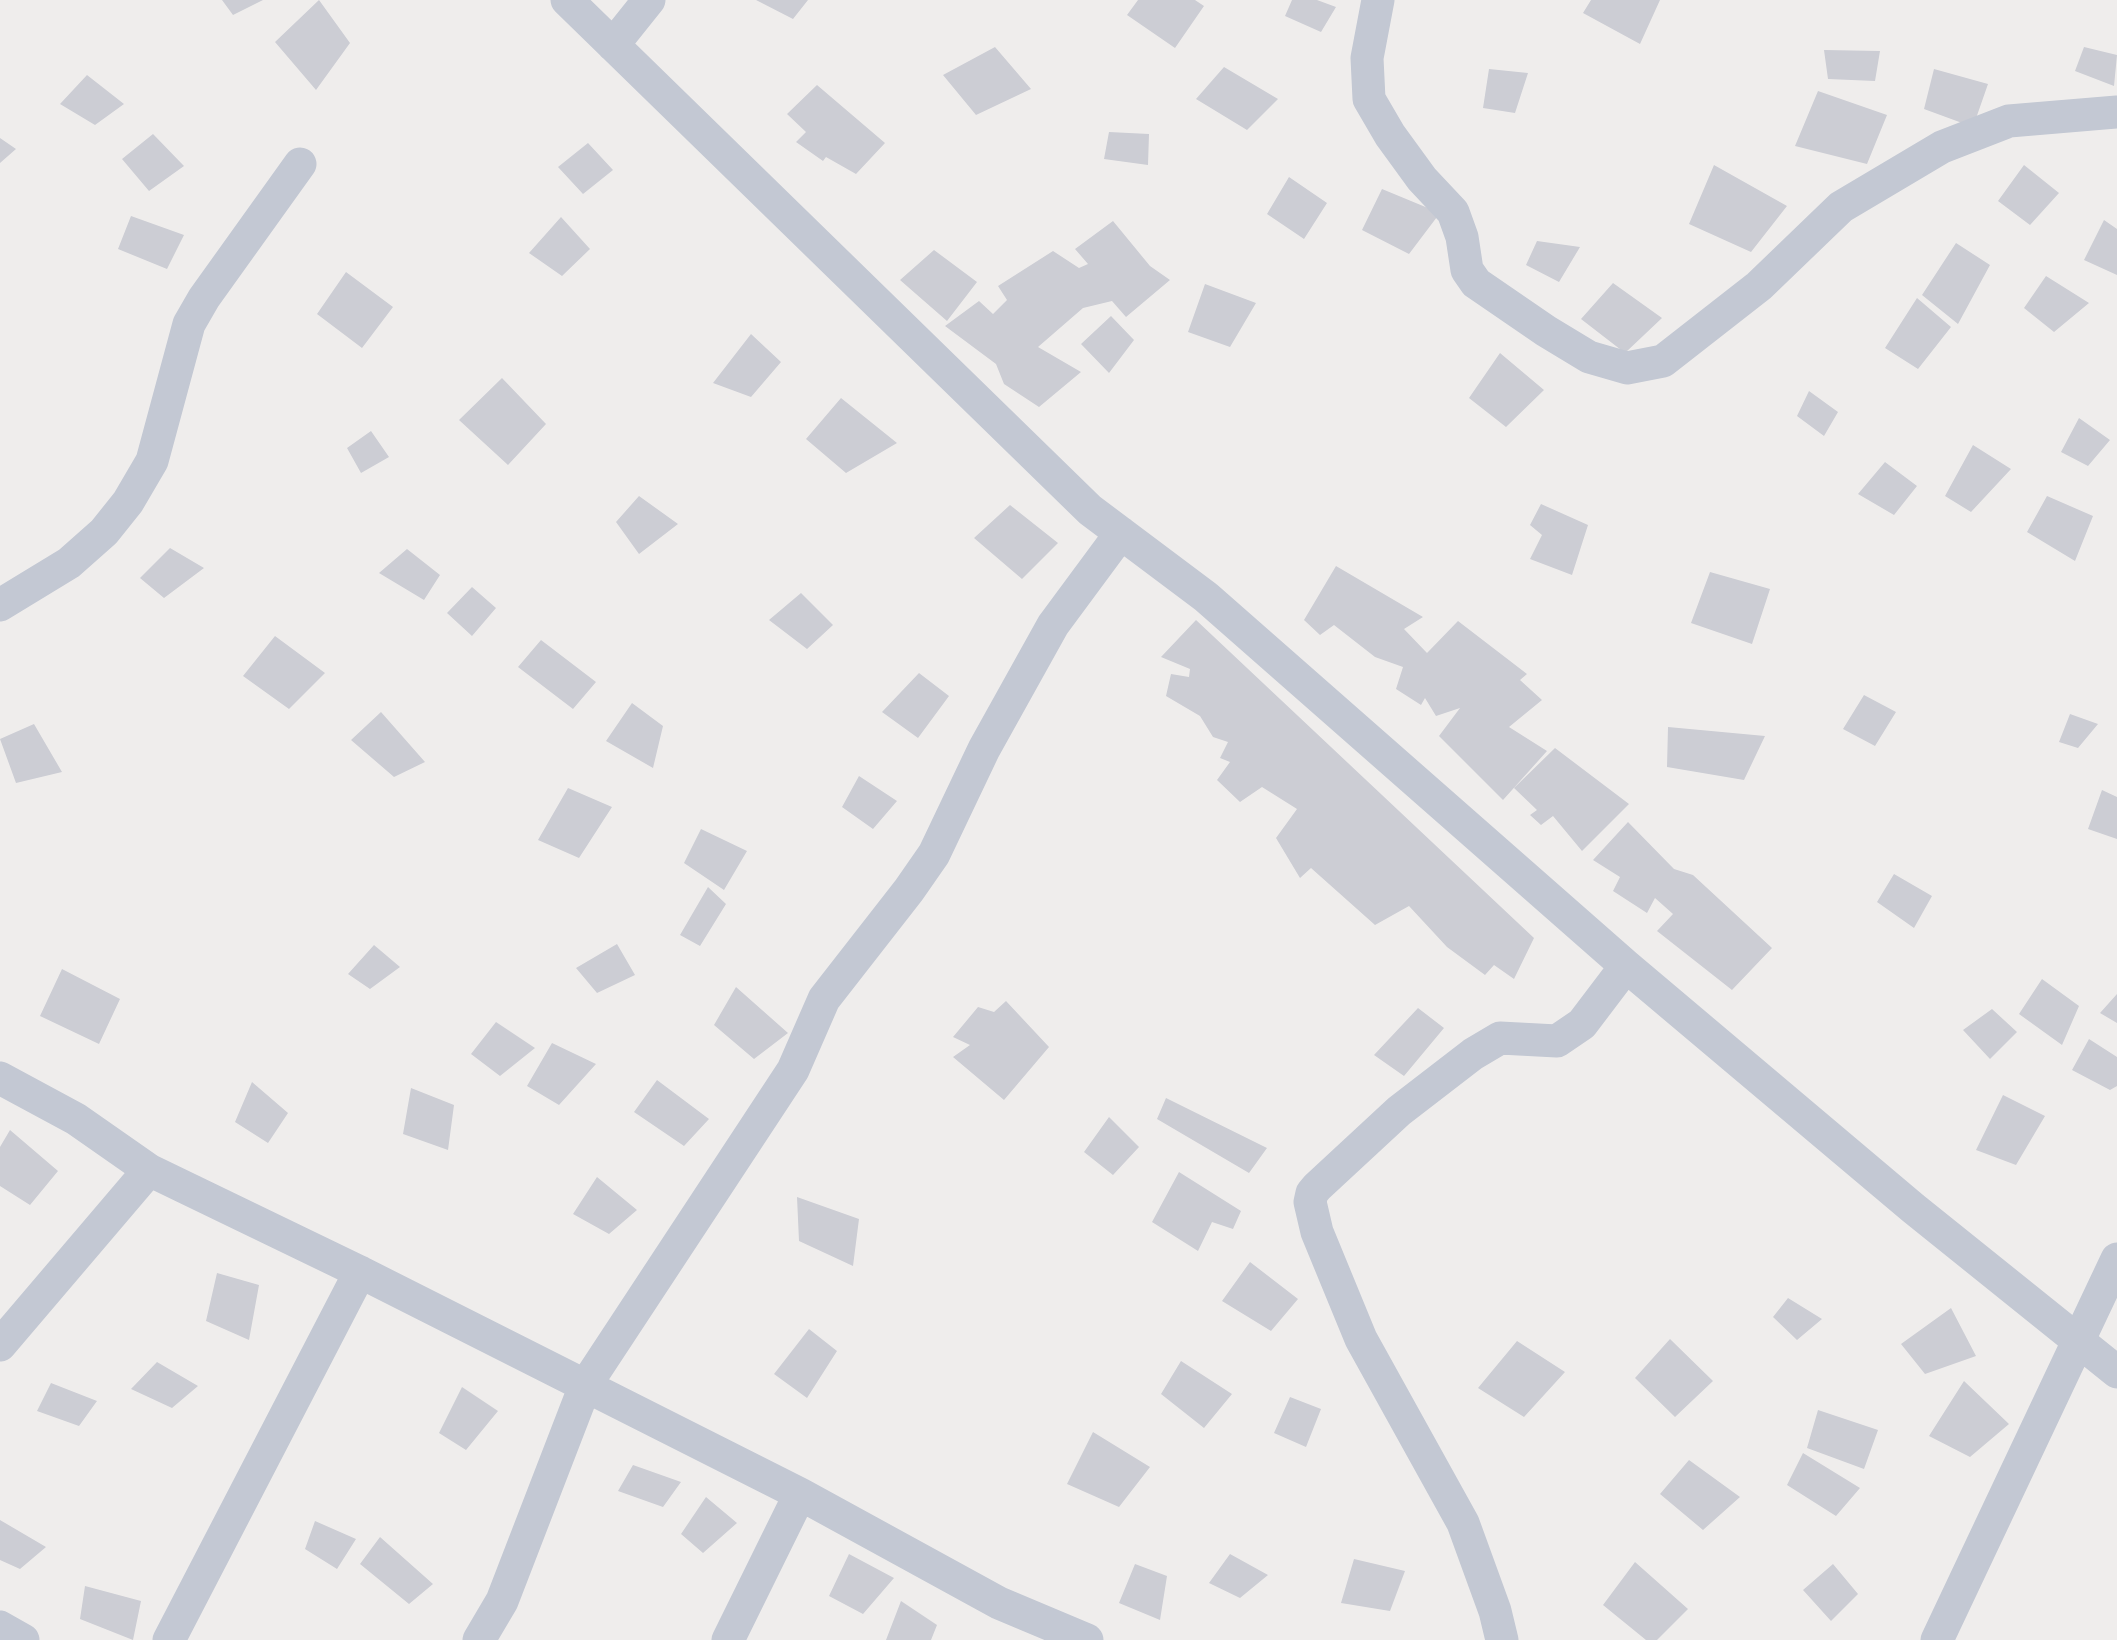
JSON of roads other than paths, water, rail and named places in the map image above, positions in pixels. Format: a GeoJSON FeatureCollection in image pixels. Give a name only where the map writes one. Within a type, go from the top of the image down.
{"type":"FeatureCollection","features":[{"type":"Feature","properties":{"kind":"street"},"geometry":{"type":"LineString","coordinates":[[567,0],[1090,510],[1206,597],[1626,966],[1913,1208],[2117,1372]]}},
{"type":"Feature","properties":{"kind":"street"},"geometry":{"type":"LineString","coordinates":[[613,45],[650,0]]}},
{"type":"Feature","properties":{"kind":"street"},"geometry":{"type":"LineString","coordinates":[[1378,0],[1367,58],[1369,99],[1390,135],[1422,179],[1453,212],[1462,237],[1467,270],[1476,283],[1546,331],[1589,357],[1627,368],[1663,361],[1759,286],[1841,207],[1942,147],[2009,121],[2117,112]]}},
{"type":"Feature","properties":{"kind":"street"},"geometry":{"type":"LineString","coordinates":[[0,604],[69,563],[104,532],[128,502],[152,461],[189,324],[204,298],[300,165]]}},
{"type":"Feature","properties":{"kind":"street"},"geometry":{"type":"LineString","coordinates":[[479,1640],[502,1601],[585,1386],[793,1070],[824,999],[909,890],[934,854],[984,749],[1053,625],[1120,533]]}},
{"type":"Feature","properties":{"kind":"street"},"geometry":{"type":"LineString","coordinates":[[1502,1640],[1495,1611],[1463,1523],[1361,1340],[1317,1232],[1310,1202],[1311,1193],[1399,1111],[1473,1054],[1500,1038],[1557,1041],[1582,1024],[1626,966]]}},
{"type":"Feature","properties":{"kind":"street"},"geometry":{"type":"LineString","coordinates":[[0,1078],[76,1119],[149,1170],[360,1272],[800,1494],[999,1603],[1087,1640]]}},
{"type":"Feature","properties":{"kind":"street"},"geometry":{"type":"LineString","coordinates":[[0,1345],[149,1170]]}},
{"type":"Feature","properties":{"kind":"street"},"geometry":{"type":"LineString","coordinates":[[1937,1640],[2117,1259]]}},
{"type":"Feature","properties":{"kind":"street"},"geometry":{"type":"LineString","coordinates":[[169,1640],[360,1272]]}},
{"type":"Feature","properties":{"kind":"street"},"geometry":{"type":"LineString","coordinates":[[728,1640],[800,1494]]}},
{"type":"Feature","properties":{"kind":"street"},"geometry":{"type":"LineString","coordinates":[[0,1627],[23,1640]]}}]}
